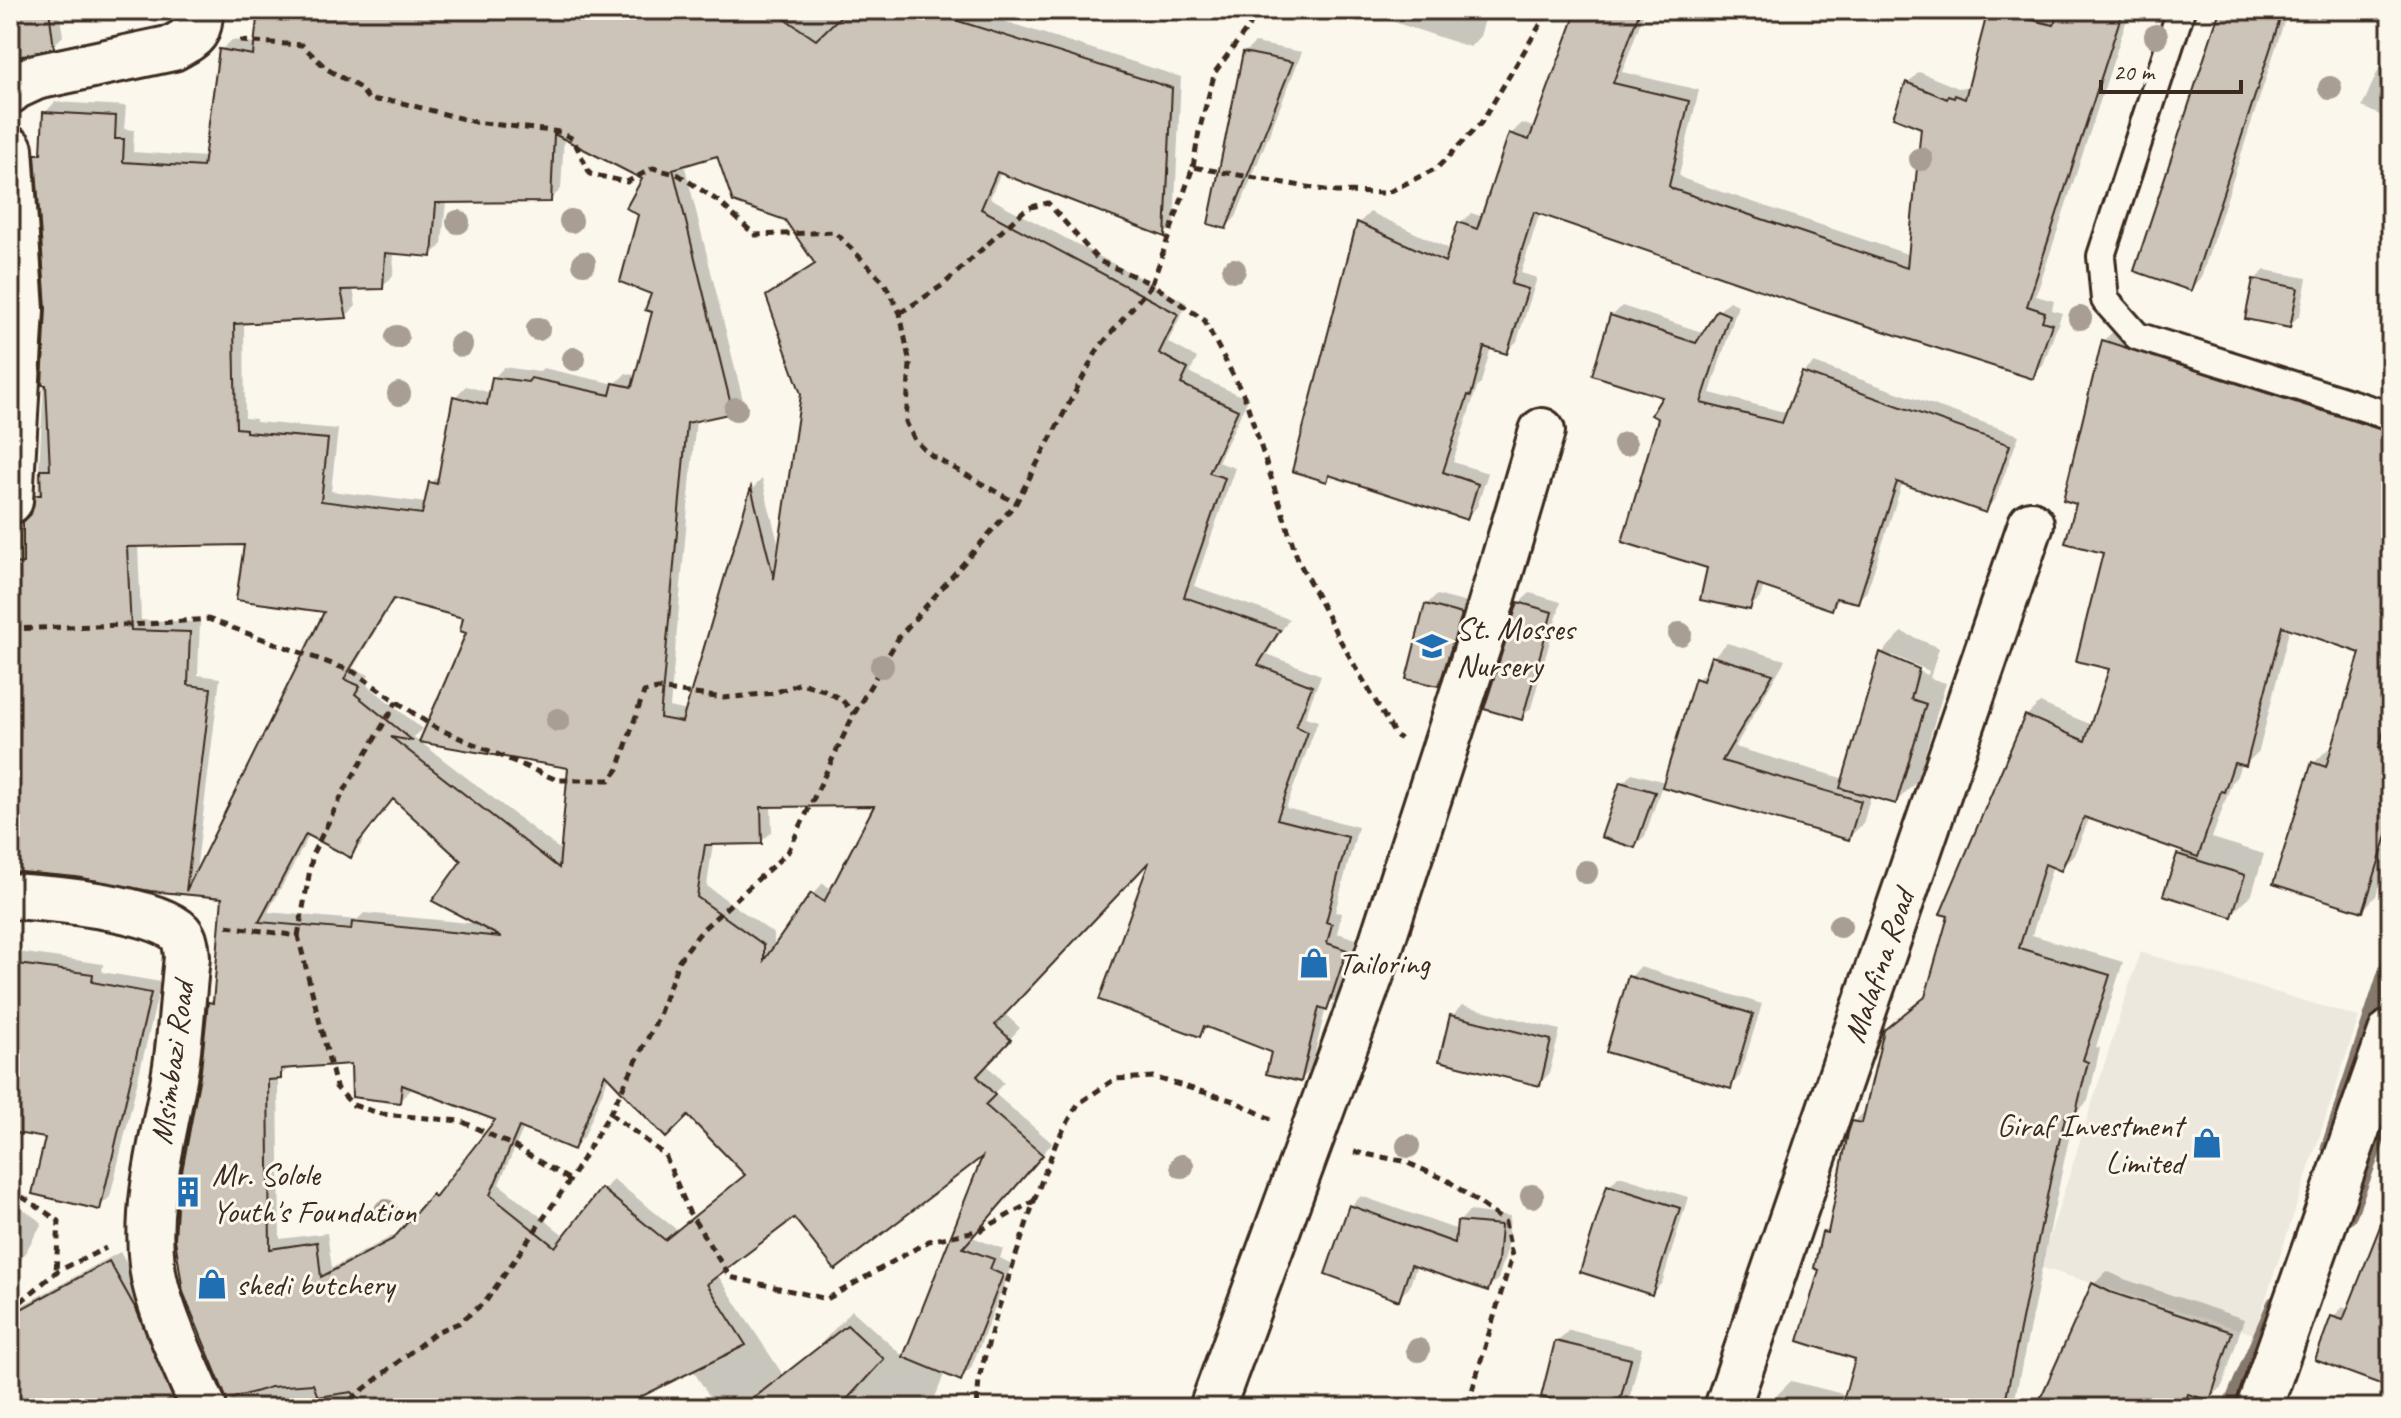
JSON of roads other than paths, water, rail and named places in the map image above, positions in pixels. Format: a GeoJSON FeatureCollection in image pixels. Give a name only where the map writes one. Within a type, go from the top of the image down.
{"type":"FeatureCollection","features":[{"type":"Feature","properties":{"kind":"street"},"geometry":{"type":"LineString","coordinates":[[10,91],[36,77],[162,52],[196,24]]}},
{"type":"Feature","properties":{"kind":"street"},"geometry":{"type":"LineString","coordinates":[[10,149],[21,310],[10,501]]}},
{"type":"Feature","properties":{"kind":"street"},"geometry":{"type":"LineString","coordinates":[[1212,1408],[1372,972],[1482,634],[1542,431]]}},
{"type":"Feature","properties":{"kind":"street","name":"Malafina Road"},"geometry":{"type":"LineString","coordinates":[[1727,1408],[2031,524]]}},
{"type":"Feature","properties":{"kind":"street","name":"Msimbazi Road"},"geometry":{"type":"LineString","coordinates":[[10,896],[62,899],[127,912],[164,923],[179,932],[185,942],[187,957],[176,1066],[155,1172],[150,1227],[152,1268],[167,1317],[204,1408]]}},
{"type":"Feature","properties":{"kind":"street"},"geometry":{"type":"LineString","coordinates":[[2259,1408],[2391,1032]]}},
{"type":"Feature","properties":{"kind":"lane"},"geometry":{"type":"LineString","coordinates":[[2181,10],[2101,256],[2105,300],[2137,336],[2391,416]]}},
{"type":"Feature","properties":{"kind":"waterway"},"geometry":{"type":"LineString","coordinates":[[2328,1147],[2391,954]]}},
{"type":"Feature","properties":{"kind":"waterway"},"geometry":{"type":"LineString","coordinates":[[2349,1217],[2391,1106]]}},
{"type":"Feature","properties":{"kind":"waterway"},"geometry":{"type":"LineString","coordinates":[[2229,1408],[2274,1303]]}},
{"type":"Feature","properties":{"kind":"place","name":"St. Mosses Nursery"},"geometry":{"type":"Point","coordinates":[1432,646]}},
{"type":"Feature","properties":{"kind":"place","name":"Tailoring"},"geometry":{"type":"Point","coordinates":[1314,963]}},
{"type":"Feature","properties":{"kind":"place","name":"Giraf Investment Limited"},"geometry":{"type":"Point","coordinates":[2207,1143]}},
{"type":"Feature","properties":{"kind":"place","name":"Mr. Solole Youth's Foundation"},"geometry":{"type":"Point","coordinates":[188,1192]}},
{"type":"Feature","properties":{"kind":"place","name":"shedi butchery"},"geometry":{"type":"Point","coordinates":[212,1284]}}]}
